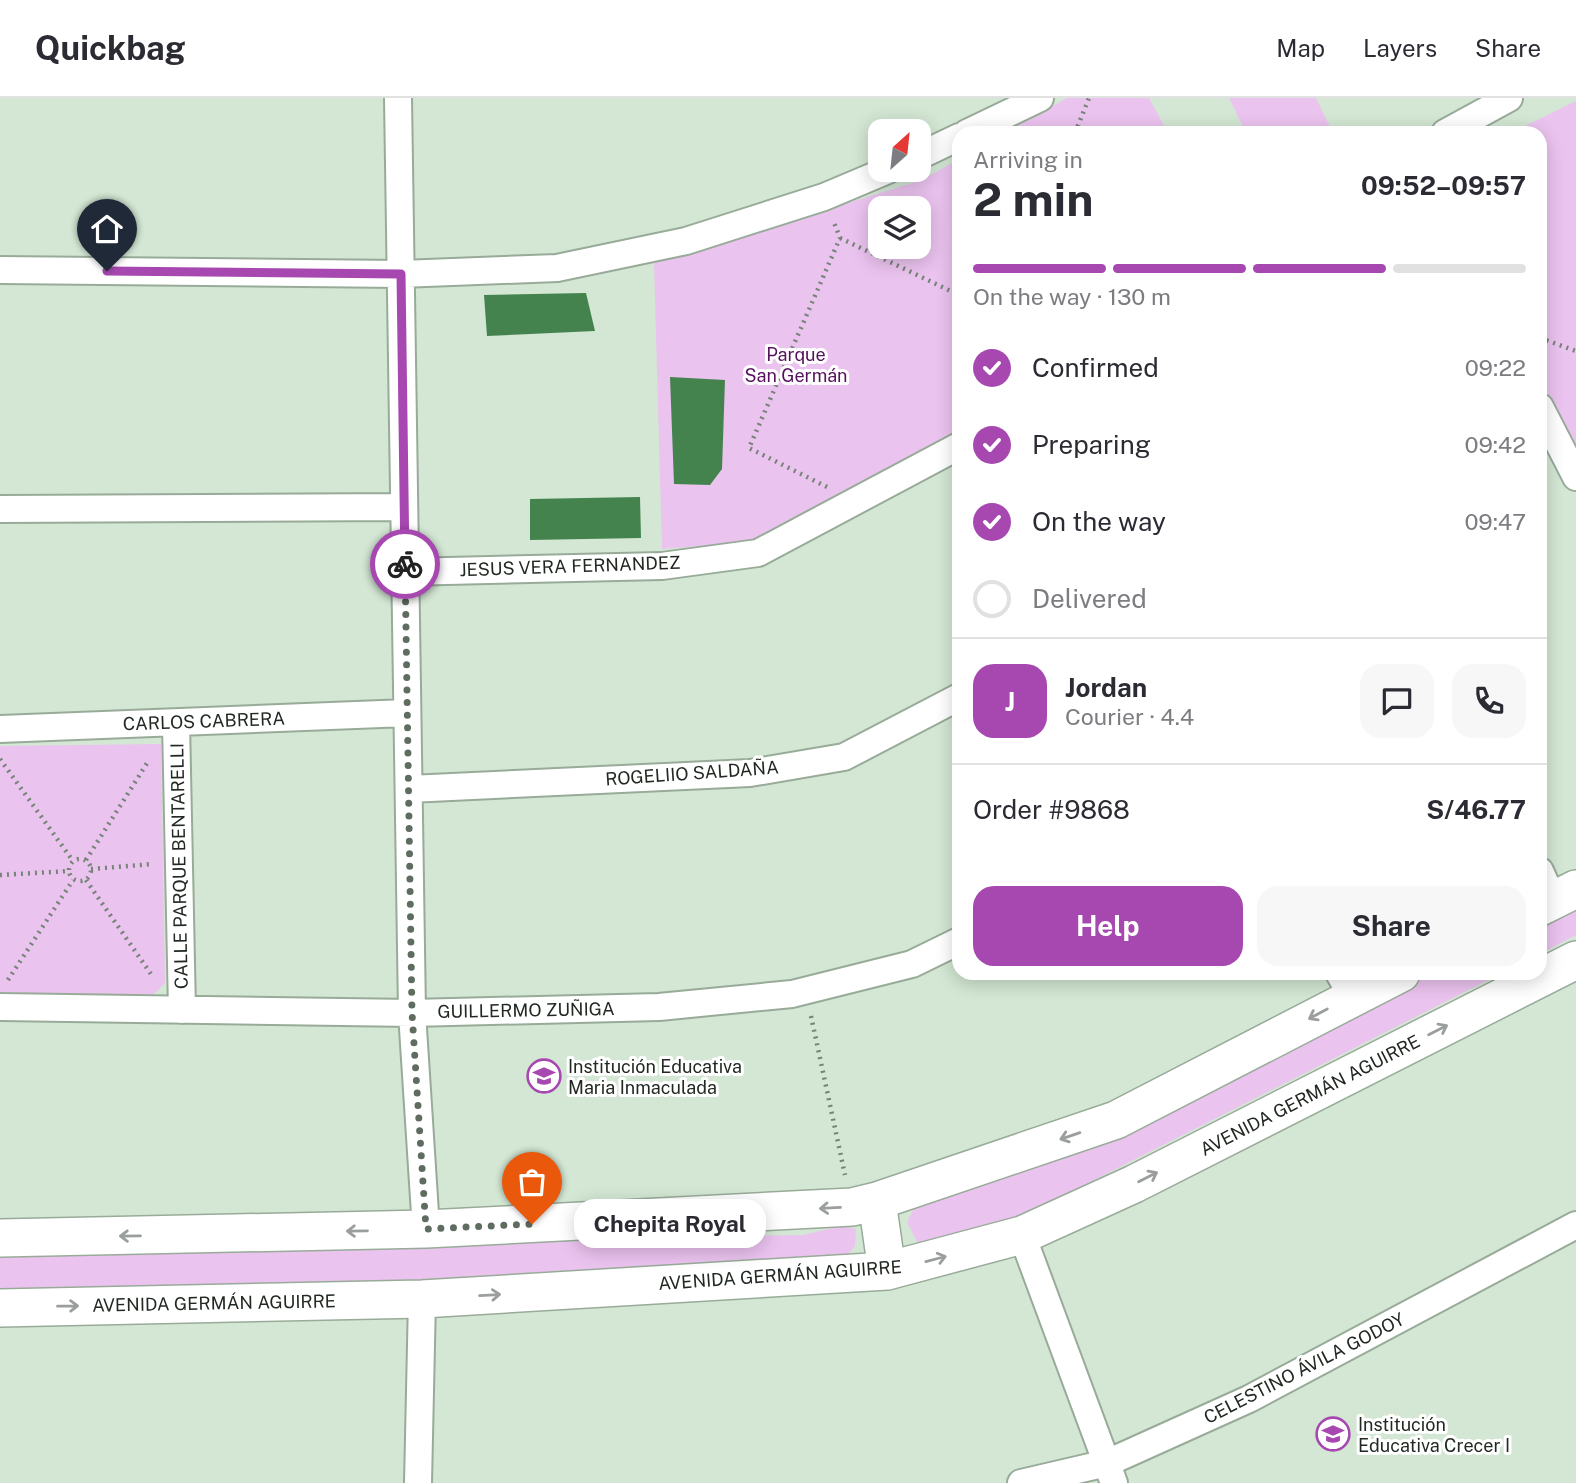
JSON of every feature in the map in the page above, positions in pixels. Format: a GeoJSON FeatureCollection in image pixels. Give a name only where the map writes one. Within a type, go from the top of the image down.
{"type":"FeatureCollection","features":[{"type":"Feature","properties":{"kind":"main road","name":"AVENIDA GERMÁN AGUIRRE"},"geometry":{"type":"LineString","coordinates":[[1547,975],[1576,960]]}},
{"type":"Feature","properties":{"kind":"main road"},"geometry":{"type":"LineString","coordinates":[[0,1238],[426,1229],[865,1204],[1116,1120],[1346,985],[1369,980]]}},
{"type":"Feature","properties":{"kind":"main road","name":"AVENIDA GERMÁN AGUIRRE"},"geometry":{"type":"LineString","coordinates":[[0,1308],[422,1299],[887,1271],[1023,1235],[1135,1184],[1537,980]]}},
{"type":"Feature","properties":{"kind":"main road"},"geometry":{"type":"LineString","coordinates":[[865,1204],[887,1271]]}},
{"type":"Feature","properties":{"kind":"street"},"geometry":{"type":"LineString","coordinates":[[398,98],[412,1013],[426,1229]]}},
{"type":"Feature","properties":{"kind":"street"},"geometry":{"type":"LineString","coordinates":[[982,126],[1040,98]]}},
{"type":"Feature","properties":{"kind":"street"},"geometry":{"type":"LineString","coordinates":[[1457,126],[1509,98]]}},
{"type":"Feature","properties":{"kind":"street"},"geometry":{"type":"LineString","coordinates":[[931,150],[952,140]]}},
{"type":"Feature","properties":{"kind":"street"},"geometry":{"type":"LineString","coordinates":[[0,270],[401,274],[558,268],[686,242],[824,197],[868,178]]}},
{"type":"Feature","properties":{"kind":"street"},"geometry":{"type":"LineString","coordinates":[[1547,421],[1576,477]]}},
{"type":"Feature","properties":{"kind":"street","name":"JESUS VERA FERNANDEZ"},"geometry":{"type":"LineString","coordinates":[[405,572],[663,566],[758,553],[952,450]]}},
{"type":"Feature","properties":{"kind":"street"},"geometry":{"type":"LineString","coordinates":[[0,509],[404,507]]}},
{"type":"Feature","properties":{"kind":"street","name":"ROGELIIO SALDAÑA"},"geometry":{"type":"LineString","coordinates":[[409,789],[750,773],[831,760],[844,757],[952,701]]}},
{"type":"Feature","properties":{"kind":"street","name":"CARLOS CABRERA"},"geometry":{"type":"LineString","coordinates":[[0,729],[407,713]]}},
{"type":"Feature","properties":{"kind":"street","name":"CALLE PARQUE BENTARELLI"},"geometry":{"type":"LineString","coordinates":[[176,723],[182,1010]]}},
{"type":"Feature","properties":{"kind":"street","name":"GUILLERMO ZUÑIGA"},"geometry":{"type":"LineString","coordinates":[[0,1007],[412,1013],[659,1007],[792,995],[912,964],[952,944]]}},
{"type":"Feature","properties":{"kind":"street","name":"CELESTINO ÁVILA GODOY"},"geometry":{"type":"LineString","coordinates":[[1021,1483],[1110,1473],[1576,1225]]}},
{"type":"Feature","properties":{"kind":"street"},"geometry":{"type":"LineString","coordinates":[[1023,1235],[1110,1473]]}},
{"type":"Feature","properties":{"kind":"street"},"geometry":{"type":"LineString","coordinates":[[418,1483],[422,1299]]}},
{"type":"Feature","properties":{"kind":"path"},"geometry":{"type":"LineString","coordinates":[[1078,126],[1089,98]]}},
{"type":"Feature","properties":{"kind":"path"},"geometry":{"type":"LineString","coordinates":[[824,197],[840,238],[952,292]]}},
{"type":"Feature","properties":{"kind":"path"},"geometry":{"type":"LineString","coordinates":[[840,238],[749,448],[856,501]]}},
{"type":"Feature","properties":{"kind":"path"},"geometry":{"type":"LineString","coordinates":[[1547,341],[1576,351]]}},
{"type":"Feature","properties":{"kind":"path"},"geometry":{"type":"LineString","coordinates":[[86,860],[156,748],[176,723]]}},
{"type":"Feature","properties":{"kind":"path"},"geometry":{"type":"LineString","coordinates":[[0,759],[73,861]]}},
{"type":"Feature","properties":{"kind":"path"},"geometry":{"type":"LineString","coordinates":[[73,880],[68,867],[80,858],[86,860],[91,869],[86,880]]}},
{"type":"Feature","properties":{"kind":"path"},"geometry":{"type":"LineString","coordinates":[[91,869],[157,863],[179,865]]}},
{"type":"Feature","properties":{"kind":"path"},"geometry":{"type":"LineString","coordinates":[[0,876],[69,871]]}},
{"type":"Feature","properties":{"kind":"path"},"geometry":{"type":"LineString","coordinates":[[73,880],[86,880]]}},
{"type":"Feature","properties":{"kind":"path"},"geometry":{"type":"LineString","coordinates":[[7,981],[73,880]]}},
{"type":"Feature","properties":{"kind":"path"},"geometry":{"type":"LineString","coordinates":[[86,880],[158,984],[182,1010]]}},
{"type":"Feature","properties":{"kind":"path"},"geometry":{"type":"LineString","coordinates":[[805,991],[865,1204]]}},
{"type":"Feature","properties":{"kind":"green space"},"geometry":{"type":"Polygon","coordinates":[[[1067,98],[1149,98],[1164,126],[1017,126],[1067,98]]]}},
{"type":"Feature","properties":{"kind":"green space"},"geometry":{"type":"Polygon","coordinates":[[[1229,98],[1316,98],[1330,126],[1243,126],[1229,98]]]}},
{"type":"Feature","properties":{"kind":"green space"},"geometry":{"type":"Polygon","coordinates":[[[1576,101],[1576,449],[1547,391],[1547,126],[1525,126],[1576,101]]]}},
{"type":"Feature","properties":{"kind":"green space","name":"Parque San Germán"},"geometry":{"type":"Polygon","coordinates":[[[952,163],[952,438],[761,541],[662,549],[654,263],[868,197],[868,259],[931,259],[931,196],[870,196],[916,182],[931,182],[931,175],[952,163]]]}},
{"type":"Feature","properties":{"kind":"green space"},"geometry":{"type":"Polygon","coordinates":[[[161,744],[165,983],[154,994],[0,997],[0,746],[161,744]]]}},
{"type":"Feature","properties":{"kind":"green space"},"geometry":{"type":"Polygon","coordinates":[[[1576,897],[1576,935],[1547,950],[1547,912],[1576,897]]]}},
{"type":"Feature","properties":{"kind":"green space"},"geometry":{"type":"Polygon","coordinates":[[[1413,980],[1488,980],[1029,1213],[929,1242],[917,1242],[907,1222],[913,1210],[1069,1154],[1413,980]]]}},
{"type":"Feature","properties":{"kind":"green space"},"geometry":{"type":"Polygon","coordinates":[[[841,1226],[856,1229],[855,1246],[845,1258],[761,1271],[0,1290],[0,1251],[803,1235],[841,1226]]]}},
{"type":"Feature","properties":{"kind":"building"},"geometry":{"type":"Polygon","coordinates":[[[586,293],[595,331],[487,336],[484,295],[586,293]]]}},
{"type":"Feature","properties":{"kind":"building"},"geometry":{"type":"Polygon","coordinates":[[[670,377],[725,380],[722,469],[710,485],[674,484],[670,377]]]}},
{"type":"Feature","properties":{"kind":"building"},"geometry":{"type":"Polygon","coordinates":[[[640,497],[641,538],[530,540],[530,499],[640,497]]]}},
{"type":"Feature","properties":{"kind":"way so far"},"geometry":{"type":"LineString","coordinates":[[405,564],[412,1013],[426,1229],[532,1224]]}},
{"type":"Feature","properties":{"kind":"place","name":"Institución Educativa Maria Inmaculada"},"geometry":{"type":"Point","coordinates":[544,1076]}},
{"type":"Feature","properties":{"kind":"place","name":"Chepita Royal"},"geometry":{"type":"Point","coordinates":[532,1224]}},
{"type":"Feature","properties":{"kind":"place","name":"Institución Educativa Crecer I"},"geometry":{"type":"Point","coordinates":[1333,1434]}},
{"type":"Feature","properties":{"kind":"route"},"geometry":{"type":"LineString","coordinates":[[107,271],[401,274],[405,564]]}}]}
